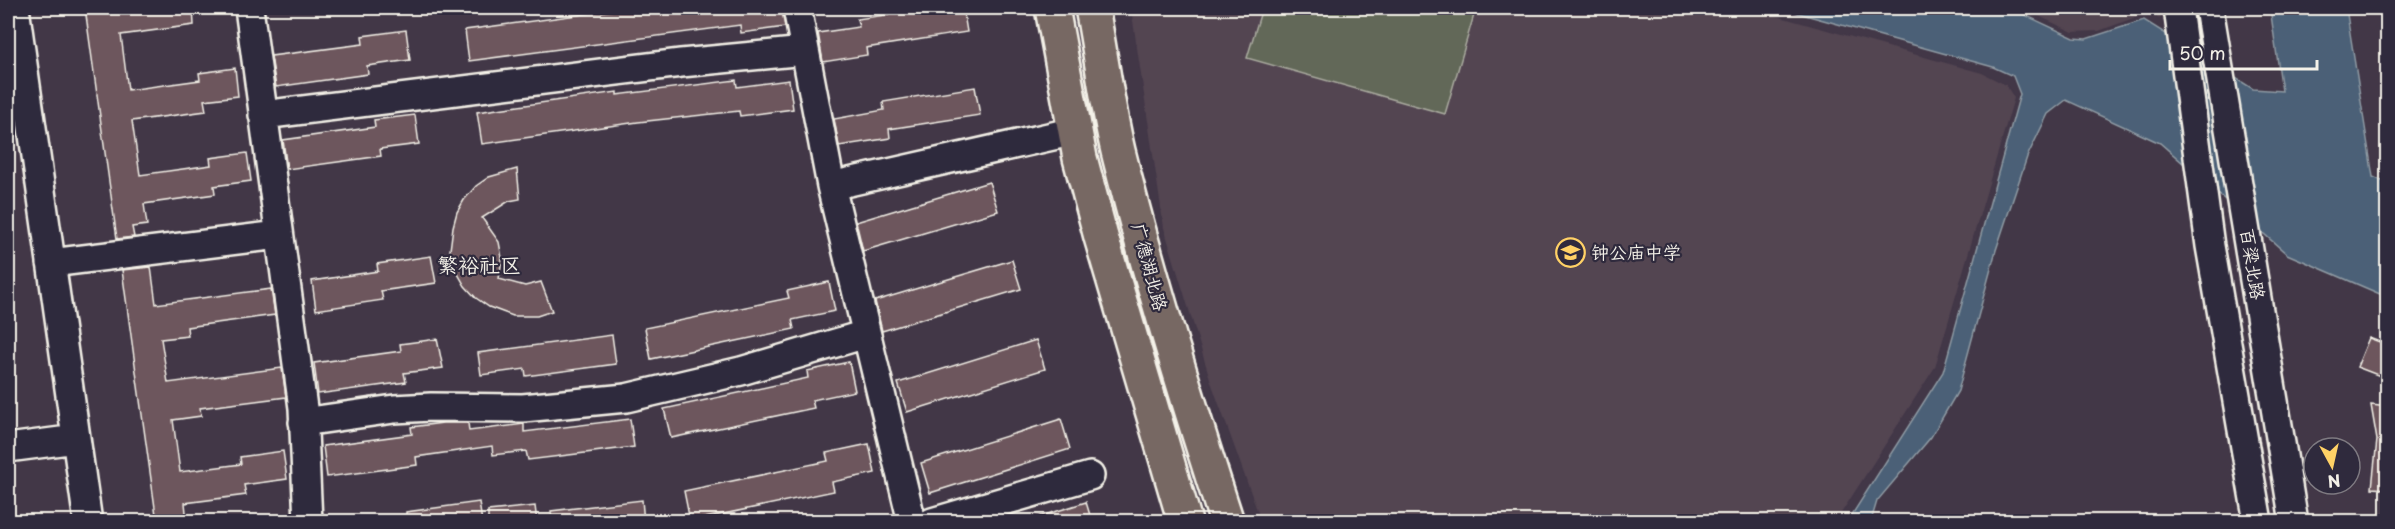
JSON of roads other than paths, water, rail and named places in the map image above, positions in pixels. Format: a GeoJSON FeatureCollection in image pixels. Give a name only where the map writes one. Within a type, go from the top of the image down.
{"type":"FeatureCollection","features":[{"type":"Feature","properties":{"kind":"main road","name":"广德湖北路"},"geometry":{"type":"LineString","coordinates":[[1052,8],[1075,131],[1101,237],[1185,522]]}},
{"type":"Feature","properties":{"kind":"main road","name":"广德湖北路"},"geometry":{"type":"LineString","coordinates":[[1092,8],[1118,148],[1156,297],[1227,522]]}},
{"type":"Feature","properties":{"kind":"street"},"geometry":{"type":"LineString","coordinates":[[15,8],[88,522]]}},
{"type":"Feature","properties":{"kind":"street"},"geometry":{"type":"LineString","coordinates":[[249,8],[303,422],[309,522]]}},
{"type":"Feature","properties":{"kind":"street"},"geometry":{"type":"LineString","coordinates":[[797,8],[831,186],[912,522]]}},
{"type":"Feature","properties":{"kind":"street","name":"百梁北路"},"geometry":{"type":"LineString","coordinates":[[2178,8],[2211,246],[2258,522]]}},
{"type":"Feature","properties":{"kind":"street","name":"百梁北路"},"geometry":{"type":"LineString","coordinates":[[2209,8],[2294,522]]}},
{"type":"Feature","properties":{"kind":"street"},"geometry":{"type":"LineString","coordinates":[[263,115],[669,64],[805,51]]}},
{"type":"Feature","properties":{"kind":"street"},"geometry":{"type":"LineString","coordinates":[[831,186],[1075,131]]}},
{"type":"Feature","properties":{"kind":"street"},"geometry":{"type":"LineString","coordinates":[[51,263],[279,235]]}},
{"type":"Feature","properties":{"kind":"street"},"geometry":{"type":"LineString","coordinates":[[303,422],[394,409],[523,408],[626,398],[741,370],[866,333]]}},
{"type":"Feature","properties":{"kind":"street"},"geometry":{"type":"LineString","coordinates":[[8,448],[76,439]]}},
{"type":"Feature","properties":{"kind":"street"},"geometry":{"type":"LineString","coordinates":[[932,522],[1090,476]]}},
{"type":"Feature","properties":{"kind":"water"},"geometry":{"type":"Polygon","coordinates":[[[1780,8],[2010,8],[2074,38],[2086,39],[2144,20],[2253,89],[2282,91],[2270,8],[2346,8],[2373,177],[2387,183],[2387,297],[2287,254],[2160,143],[2066,100],[2048,114],[2027,157],[1996,250],[1958,391],[1931,437],[1877,501],[1871,521],[1848,521],[1943,372],[2020,94],[2013,76],[1993,67],[1780,8]]]}},
{"type":"Feature","properties":{"kind":"place","name":"钟公庙中学"},"geometry":{"type":"Point","coordinates":[1570,253]}},
{"type":"Feature","properties":{"kind":"district","name":"繁裕社区"},"geometry":{"type":"Point","coordinates":[479,266]}}]}
